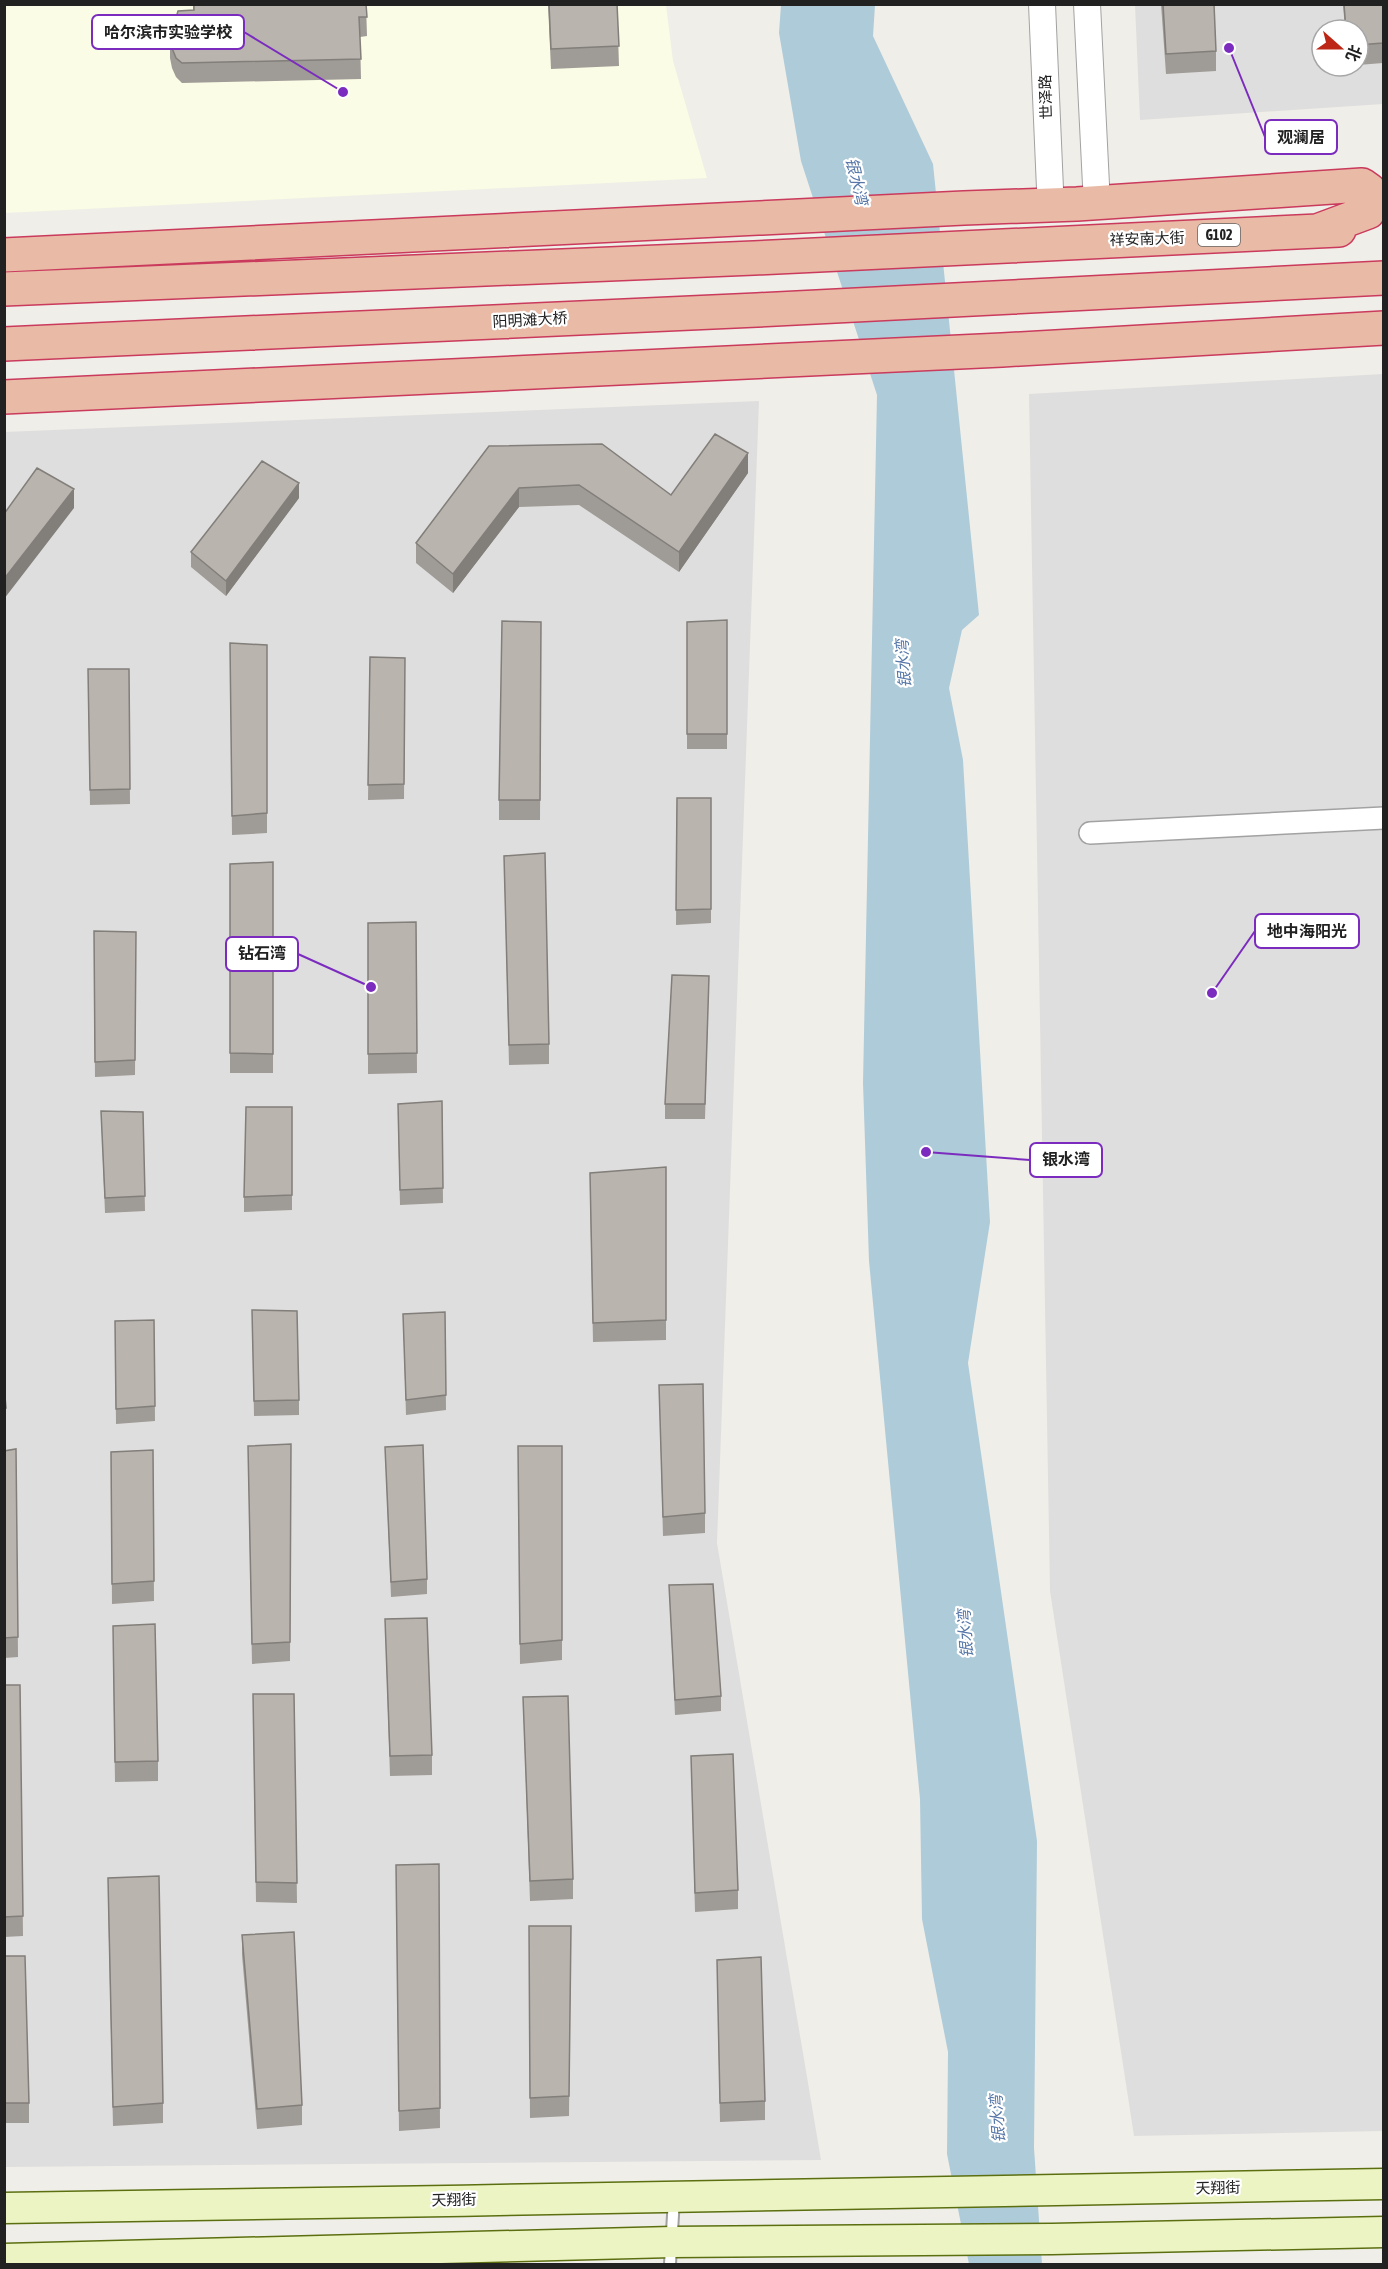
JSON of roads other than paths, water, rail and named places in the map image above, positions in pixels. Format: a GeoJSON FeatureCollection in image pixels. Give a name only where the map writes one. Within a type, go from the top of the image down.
{"type":"FeatureCollection","features":[{"type":"Feature","properties":{"kind":"highway"},"geometry":{"type":"LineString","coordinates":[[4,255],[964,200],[1096,185],[1383,174]]}},
{"type":"Feature","properties":{"kind":"highway"},"geometry":{"type":"LineString","coordinates":[[964,200],[1077,204],[1362,185],[1369,190],[1372,201],[1368,212],[1317,231]]}},
{"type":"Feature","properties":{"kind":"highway"},"geometry":{"type":"LineString","coordinates":[[4,242],[760,211]]}},
{"type":"Feature","properties":{"kind":"highway","name":"祥安南大街"},"geometry":{"type":"LineString","coordinates":[[4,289],[754,258],[1383,228]]}},
{"type":"Feature","properties":{"kind":"highway","name":"阳明滩大桥"},"geometry":{"type":"LineString","coordinates":[[4,344],[757,310],[1383,278]]}},
{"type":"Feature","properties":{"kind":"highway"},"geometry":{"type":"LineString","coordinates":[[4,396],[1002,350],[1383,328]]}},
{"type":"Feature","properties":{"kind":"main road","name":"天翔街"},"geometry":{"type":"LineString","coordinates":[[4,2208],[674,2196],[904,2195],[1383,2184]]}},
{"type":"Feature","properties":{"kind":"main road"},"geometry":{"type":"LineString","coordinates":[[4,2259],[671,2253],[903,2240],[1383,2232]]}},
{"type":"Feature","properties":{"kind":"street","name":"世泽路"},"geometry":{"type":"LineString","coordinates":[[1042,4],[1050,189]]}},
{"type":"Feature","properties":{"kind":"street"},"geometry":{"type":"LineString","coordinates":[[1087,4],[1096,185]]}},
{"type":"Feature","properties":{"kind":"street"},"geometry":{"type":"LineString","coordinates":[[1090,833],[1383,818]]}},
{"type":"Feature","properties":{"kind":"lane"},"geometry":{"type":"LineString","coordinates":[[671,2253],[674,2196]]}},
{"type":"Feature","properties":{"kind":"water","name":"银水湾"},"geometry":{"type":"Polygon","coordinates":[[[781,5],[875,5],[873,36],[933,164],[979,615],[962,630],[949,688],[963,760],[990,1222],[968,1363],[1037,1841],[1034,2148],[1042,2264],[969,2264],[947,2154],[948,2052],[922,1919],[920,1799],[869,1261],[863,1083],[877,395],[801,161],[779,33],[781,5]]]}},
{"type":"Feature","properties":{"kind":"place","name":"观澜居"},"geometry":{"type":"Point","coordinates":[1229,48]}},
{"type":"Feature","properties":{"kind":"place","name":"哈尔滨市实验学校"},"geometry":{"type":"Point","coordinates":[343,92]}},
{"type":"Feature","properties":{"kind":"place","name":"钻石湾"},"geometry":{"type":"Point","coordinates":[371,987]}},
{"type":"Feature","properties":{"kind":"place","name":"地中海阳光"},"geometry":{"type":"Point","coordinates":[1212,993]}},
{"type":"Feature","properties":{"kind":"place","name":"银水湾"},"geometry":{"type":"Point","coordinates":[926,1152]}}]}
